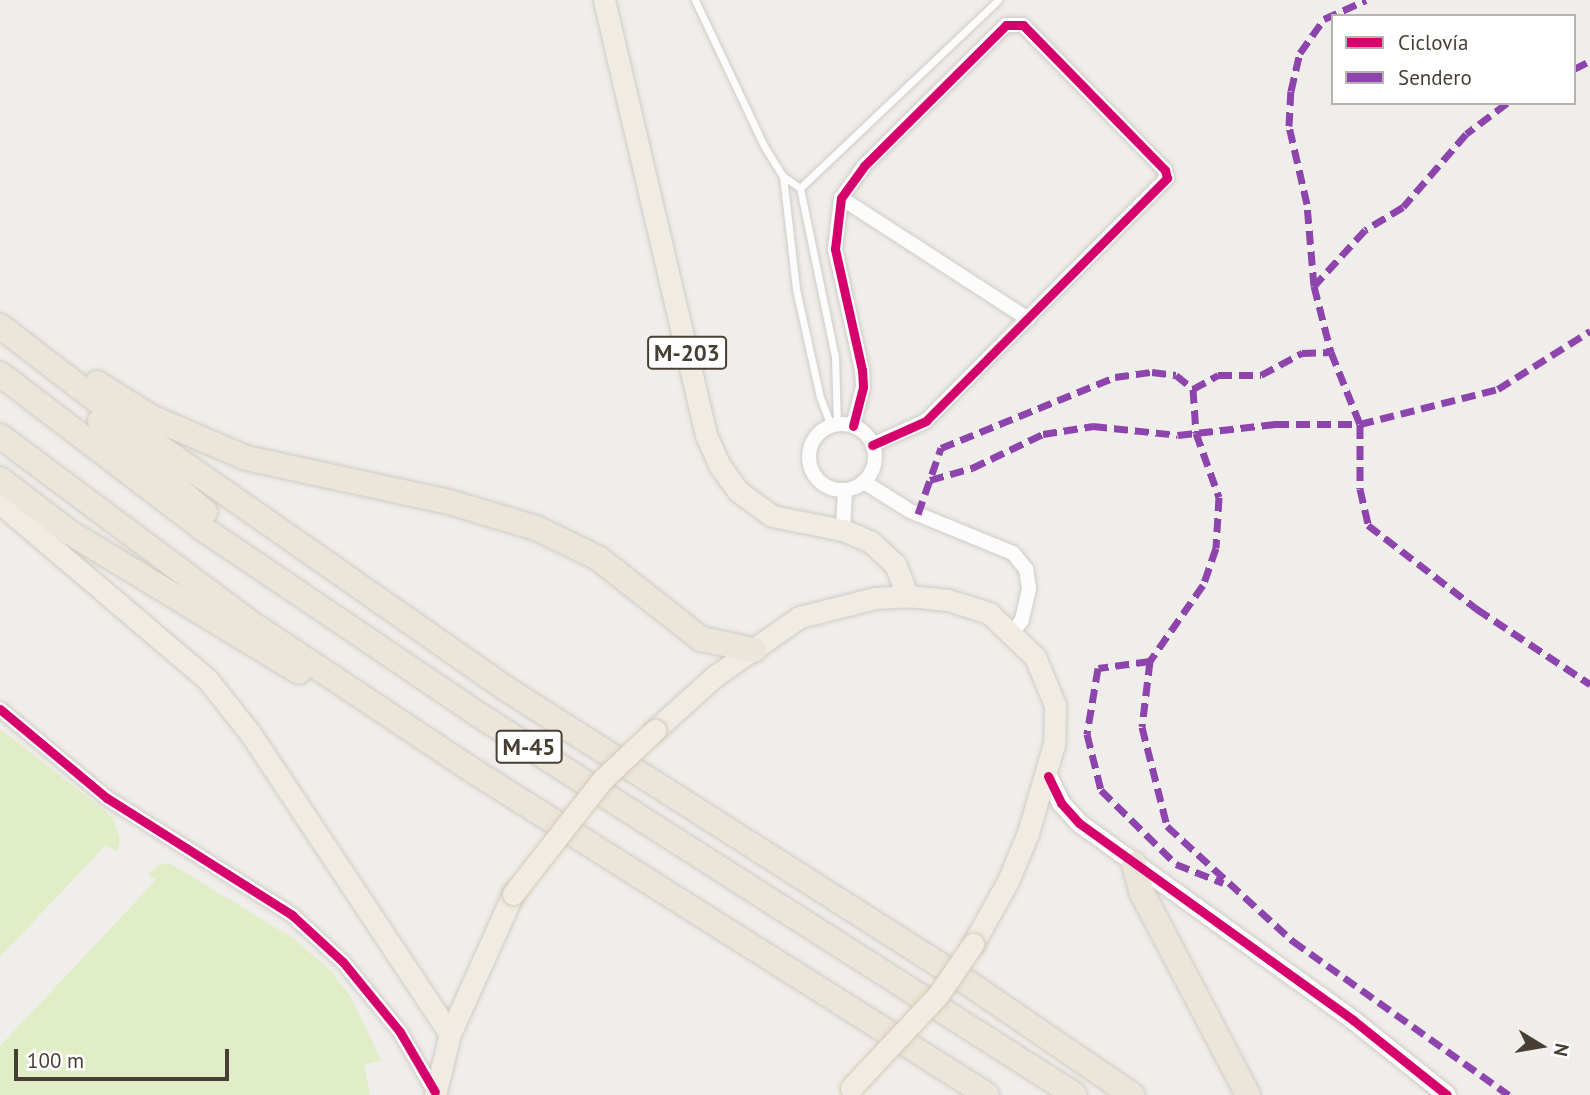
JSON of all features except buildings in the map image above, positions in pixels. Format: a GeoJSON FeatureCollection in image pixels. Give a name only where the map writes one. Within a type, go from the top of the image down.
{"type":"FeatureCollection","features":[{"type":"Feature","properties":{"kind":"highway"},"geometry":{"type":"LineString","coordinates":[[0,313],[105,388],[199,440],[246,458],[449,502],[536,528],[598,558],[701,639],[754,650]]}},
{"type":"Feature","properties":{"kind":"highway"},"geometry":{"type":"LineString","coordinates":[[0,327],[283,583]]}},
{"type":"Feature","properties":{"kind":"highway"},"geometry":{"type":"LineString","coordinates":[[0,327],[162,450],[505,688],[968,983],[1132,1095]]}},
{"type":"Feature","properties":{"kind":"highway","name":"M-45"},"geometry":{"type":"LineString","coordinates":[[0,374],[115,466],[487,720],[1075,1095]]}},
{"type":"Feature","properties":{"kind":"highway","name":"M-45"},"geometry":{"type":"LineString","coordinates":[[0,436],[255,625],[464,765],[987,1095]]}},
{"type":"Feature","properties":{"kind":"highway"},"geometry":{"type":"LineString","coordinates":[[0,479],[69,532],[160,591],[464,765]]}},
{"type":"Feature","properties":{"kind":"highway"},"geometry":{"type":"LineString","coordinates":[[1134,864],[1142,893],[1248,1095]]}},
{"type":"Feature","properties":{"kind":"main road","name":"M-203"},"geometry":{"type":"LineString","coordinates":[[604,0],[706,435],[716,456],[738,491],[772,516],[843,530],[885,553],[904,581],[908,596]]}},
{"type":"Feature","properties":{"kind":"main road"},"geometry":{"type":"LineString","coordinates":[[0,503],[206,679],[250,733],[450,1034]]}},
{"type":"Feature","properties":{"kind":"main road"},"geometry":{"type":"LineString","coordinates":[[435,1094],[450,1034],[513,894],[602,780],[715,676],[800,617],[875,598],[908,596],[948,600],[989,613],[1013,632],[1035,657],[1055,705],[1048,776],[1009,881],[973,944],[930,1005],[846,1092]]}},
{"type":"Feature","properties":{"kind":"street"},"geometry":{"type":"LineString","coordinates":[[853,426],[863,387],[862,370],[835,249],[841,198],[864,166],[1006,24],[1023,25],[1165,170],[1167,178],[926,421],[872,445]]}},
{"type":"Feature","properties":{"kind":"street"},"geometry":{"type":"LineString","coordinates":[[841,198],[1028,319]]}},
{"type":"Feature","properties":{"kind":"street"},"geometry":{"type":"LineString","coordinates":[[834,425],[853,426],[872,445],[874,465],[864,482],[845,490],[825,486],[811,470],[810,449],[834,425]]}},
{"type":"Feature","properties":{"kind":"street"},"geometry":{"type":"LineString","coordinates":[[864,482],[910,511],[1013,552],[1026,569],[1029,589],[1028,605],[1013,632]]}},
{"type":"Feature","properties":{"kind":"street"},"geometry":{"type":"LineString","coordinates":[[843,530],[845,490]]}},
{"type":"Feature","properties":{"kind":"street"},"geometry":{"type":"LineString","coordinates":[[0,709],[107,798],[292,915],[343,962],[400,1032],[435,1094]]}},
{"type":"Feature","properties":{"kind":"street"},"geometry":{"type":"LineString","coordinates":[[1048,776],[1061,803],[1079,823],[1353,1020],[1447,1095]]}},
{"type":"Feature","properties":{"kind":"lane"},"geometry":{"type":"LineString","coordinates":[[695,0],[783,176],[796,289],[820,397],[834,425]]}},
{"type":"Feature","properties":{"kind":"lane"},"geometry":{"type":"LineString","coordinates":[[800,188],[998,0]]}},
{"type":"Feature","properties":{"kind":"lane"},"geometry":{"type":"LineString","coordinates":[[783,176],[800,188],[835,357],[834,425]]}},
{"type":"Feature","properties":{"kind":"green space"},"geometry":{"type":"Polygon","coordinates":[[[0,729],[105,811],[114,820],[120,840],[117,852],[106,845],[0,957],[0,729]]]}},
{"type":"Feature","properties":{"kind":"green space"},"geometry":{"type":"Polygon","coordinates":[[[169,863],[293,938],[330,970],[351,997],[381,1060],[364,1065],[370,1095],[0,1095],[0,1046],[156,880],[148,875],[158,865],[169,863]]]}},
{"type":"Feature","properties":{"kind":"marked path"},"geometry":{"type":"LineString","coordinates":[[1335,14],[1366,0]]}},
{"type":"Feature","properties":{"kind":"marked path"},"geometry":{"type":"LineString","coordinates":[[1314,286],[1307,204],[1289,126],[1291,91],[1300,53],[1324,19],[1331,16]]}},
{"type":"Feature","properties":{"kind":"marked path"},"geometry":{"type":"LineString","coordinates":[[1576,68],[1590,61]]}},
{"type":"Feature","properties":{"kind":"marked path"},"geometry":{"type":"LineString","coordinates":[[1504,105],[1466,134],[1403,207],[1365,230],[1314,286],[1331,352],[1360,424],[1360,489],[1368,525],[1477,609],[1590,684]]}},
{"type":"Feature","properties":{"kind":"marked path"},"geometry":{"type":"LineString","coordinates":[[930,480],[972,468],[1043,434],[1093,426],[1178,435],[1275,424],[1360,424],[1498,389],[1590,331]]}},
{"type":"Feature","properties":{"kind":"marked path"},"geometry":{"type":"LineString","coordinates":[[918,514],[941,448],[1115,377],[1152,372],[1176,375],[1193,389],[1218,375],[1261,375],[1302,353],[1331,352]]}},
{"type":"Feature","properties":{"kind":"marked path"},"geometry":{"type":"LineString","coordinates":[[1193,389],[1196,433],[1219,497],[1216,548],[1203,585],[1150,661],[1142,727],[1167,826],[1293,941],[1509,1095]]}},
{"type":"Feature","properties":{"kind":"marked path"},"geometry":{"type":"LineString","coordinates":[[1150,661],[1098,668],[1087,734],[1101,790],[1176,864],[1223,883]]}},
{"type":"Feature","properties":{"kind":"cycle path"},"geometry":{"type":"LineString","coordinates":[[853,426],[863,387],[862,370],[835,249],[841,198],[864,166],[1006,25],[1023,25],[1165,170],[1167,178],[926,421],[872,445]]}},
{"type":"Feature","properties":{"kind":"cycle path"},"geometry":{"type":"LineString","coordinates":[[0,709],[107,798],[292,915],[343,962],[400,1032],[435,1092]]}},
{"type":"Feature","properties":{"kind":"cycle path"},"geometry":{"type":"LineString","coordinates":[[1048,776],[1061,803],[1079,823],[1353,1020],[1447,1095]]}}]}
